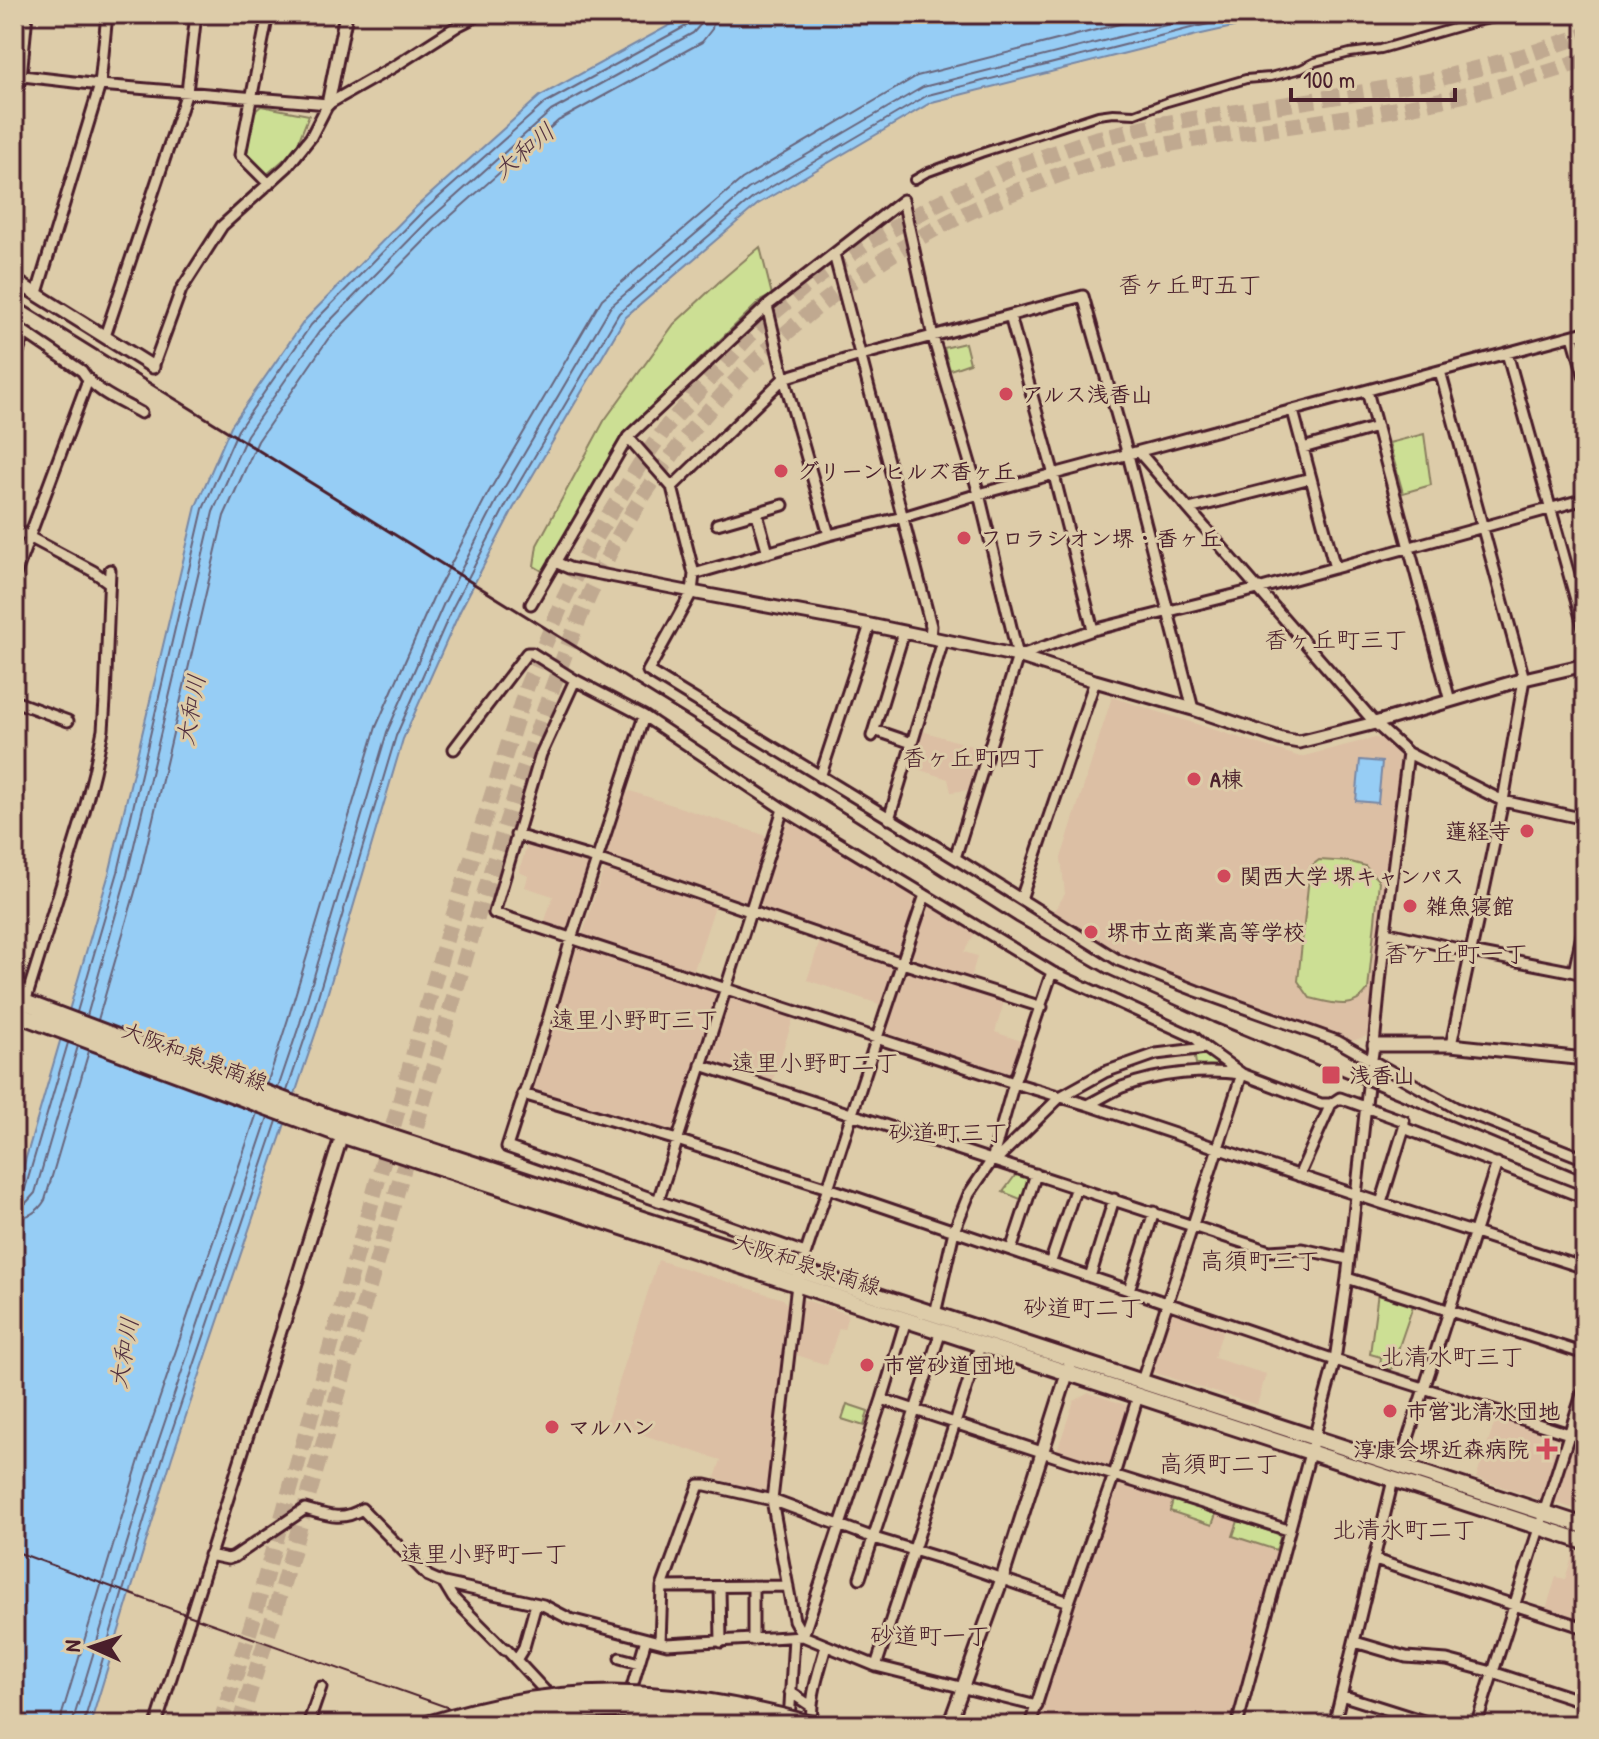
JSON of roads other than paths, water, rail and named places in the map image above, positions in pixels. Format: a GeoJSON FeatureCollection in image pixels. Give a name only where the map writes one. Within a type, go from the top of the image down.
{"type":"FeatureCollection","features":[{"type":"Feature","properties":{"kind":"highway"},"geometry":{"type":"LineString","coordinates":[[428,1725],[518,1702],[586,1694],[703,1700],[812,1725]]}},
{"type":"Feature","properties":{"kind":"highway"},"geometry":{"type":"LineString","coordinates":[[485,1725],[547,1713],[625,1708],[702,1715],[751,1725]]}},
{"type":"Feature","properties":{"kind":"main road","name":"大阪和泉泉南線"},"geometry":{"type":"LineString","coordinates":[[25,1009],[337,1130],[799,1278],[935,1314],[1070,1365],[1138,1396],[1311,1446],[1541,1520],[1585,1542]]}},
{"type":"Feature","properties":{"kind":"main road","name":"大阪和泉泉南線"},"geometry":{"type":"LineString","coordinates":[[799,1278],[941,1331],[1142,1381],[1311,1446]]}},
{"type":"Feature","properties":{"kind":"main road","name":"大阪和泉泉南線"},"geometry":{"type":"LineString","coordinates":[[1541,1520],[1585,1526]]}},
{"type":"Feature","properties":{"kind":"street"},"geometry":{"type":"LineString","coordinates":[[14,100],[27,14]]}},
{"type":"Feature","properties":{"kind":"street"},"geometry":{"type":"LineString","coordinates":[[37,293],[100,85],[107,14]]}},
{"type":"Feature","properties":{"kind":"street"},"geometry":{"type":"LineString","coordinates":[[105,336],[187,92],[196,14]]}},
{"type":"Feature","properties":{"kind":"street"},"geometry":{"type":"LineString","coordinates":[[268,14],[240,155],[269,184]]}},
{"type":"Feature","properties":{"kind":"street"},"geometry":{"type":"LineString","coordinates":[[14,280],[153,367],[181,290],[222,226],[287,167],[311,137],[328,104],[346,14]]}},
{"type":"Feature","properties":{"kind":"street"},"geometry":{"type":"LineString","coordinates":[[459,14],[459,25]]}},
{"type":"Feature","properties":{"kind":"street"},"geometry":{"type":"LineString","coordinates":[[18,76],[328,104],[481,14]]}},
{"type":"Feature","properties":{"kind":"street"},"geometry":{"type":"LineString","coordinates":[[914,180],[981,153],[1098,115],[1135,114],[1246,79],[1270,77],[1315,62],[1381,49],[1514,14]]}},
{"type":"Feature","properties":{"kind":"street"},"geometry":{"type":"LineString","coordinates":[[531,604],[628,437],[767,306],[903,200],[933,337],[979,494],[1018,656],[955,858]]}},
{"type":"Feature","properties":{"kind":"street"},"geometry":{"type":"LineString","coordinates":[[834,254],[931,626],[930,638]]}},
{"type":"Feature","properties":{"kind":"street"},"geometry":{"type":"LineString","coordinates":[[672,487],[784,378],[1083,296],[1128,455],[1193,709]]}},
{"type":"Feature","properties":{"kind":"street"},"geometry":{"type":"LineString","coordinates":[[767,306],[784,378],[829,535]]}},
{"type":"Feature","properties":{"kind":"street"},"geometry":{"type":"LineString","coordinates":[[1010,316],[1093,630]]}},
{"type":"Feature","properties":{"kind":"street"},"geometry":{"type":"LineString","coordinates":[[14,325],[82,371],[97,389],[141,413]]}},
{"type":"Feature","properties":{"kind":"street"},"geometry":{"type":"LineString","coordinates":[[694,574],[979,494],[1585,332]]}},
{"type":"Feature","properties":{"kind":"street"},"geometry":{"type":"LineString","coordinates":[[14,362],[25,333]]}},
{"type":"Feature","properties":{"kind":"street"},"geometry":{"type":"LineString","coordinates":[[1573,336],[1585,378]]}},
{"type":"Feature","properties":{"kind":"street"},"geometry":{"type":"LineString","coordinates":[[1507,353],[1585,632]]}},
{"type":"Feature","properties":{"kind":"street"},"geometry":{"type":"LineString","coordinates":[[1440,371],[1524,679],[1503,801],[1451,1045]]}},
{"type":"Feature","properties":{"kind":"street"},"geometry":{"type":"LineString","coordinates":[[14,578],[88,380]]}},
{"type":"Feature","properties":{"kind":"street"},"geometry":{"type":"LineString","coordinates":[[1367,391],[1450,701]]}},
{"type":"Feature","properties":{"kind":"street"},"geometry":{"type":"LineString","coordinates":[[1293,411],[1335,568]]}},
{"type":"Feature","properties":{"kind":"street"},"geometry":{"type":"LineString","coordinates":[[1303,448],[1377,427]]}},
{"type":"Feature","properties":{"kind":"street"},"geometry":{"type":"LineString","coordinates":[[628,437],[672,487],[694,574],[692,592],[648,671],[1118,960],[1337,1041],[1456,1108],[1584,1154]]}},
{"type":"Feature","properties":{"kind":"street"},"geometry":{"type":"LineString","coordinates":[[1139,452],[1375,723],[1408,753],[1503,801],[1585,819]]}},
{"type":"Feature","properties":{"kind":"street"},"geometry":{"type":"LineString","coordinates":[[1189,509],[1311,478]]}},
{"type":"Feature","properties":{"kind":"street"},"geometry":{"type":"LineString","coordinates":[[1018,656],[1093,630],[1258,589],[1585,499]]}},
{"type":"Feature","properties":{"kind":"street"},"geometry":{"type":"LineString","coordinates":[[717,524],[783,505]]}},
{"type":"Feature","properties":{"kind":"street"},"geometry":{"type":"LineString","coordinates":[[757,514],[768,553]]}},
{"type":"Feature","properties":{"kind":"street"},"geometry":{"type":"LineString","coordinates":[[14,529],[108,582]]}},
{"type":"Feature","properties":{"kind":"street"},"geometry":{"type":"LineString","coordinates":[[555,562],[569,568],[1018,656],[1299,742],[1585,665]]}},
{"type":"Feature","properties":{"kind":"street"},"geometry":{"type":"LineString","coordinates":[[14,1038],[84,812],[103,730],[110,570]]}},
{"type":"Feature","properties":{"kind":"street"},"geometry":{"type":"LineString","coordinates":[[820,777],[870,625]]}},
{"type":"Feature","properties":{"kind":"street"},"geometry":{"type":"LineString","coordinates":[[904,632],[873,733],[912,743]]}},
{"type":"Feature","properties":{"kind":"street"},"geometry":{"type":"LineString","coordinates":[[889,819],[943,641]]}},
{"type":"Feature","properties":{"kind":"street"},"geometry":{"type":"LineString","coordinates":[[454,749],[527,653],[532,653],[575,680],[644,716],[783,809],[1052,972],[1194,1037],[1242,1074]]}},
{"type":"Feature","properties":{"kind":"street"},"geometry":{"type":"LineString","coordinates":[[575,680],[541,754],[494,913],[1585,1268]]}},
{"type":"Feature","properties":{"kind":"street"},"geometry":{"type":"LineString","coordinates":[[1021,899],[1095,681]]}},
{"type":"Feature","properties":{"kind":"street"},"geometry":{"type":"LineString","coordinates":[[14,701],[68,721]]}},
{"type":"Feature","properties":{"kind":"street"},"geometry":{"type":"LineString","coordinates":[[644,716],[507,1147],[805,1253]]}},
{"type":"Feature","properties":{"kind":"street"},"geometry":{"type":"LineString","coordinates":[[1237,1725],[1335,1360],[1408,753]]}},
{"type":"Feature","properties":{"kind":"street"},"geometry":{"type":"LineString","coordinates":[[658,1201],[783,809]]}},
{"type":"Feature","properties":{"kind":"street"},"geometry":{"type":"LineString","coordinates":[[516,835],[1042,1007]]}},
{"type":"Feature","properties":{"kind":"street"},"geometry":{"type":"LineString","coordinates":[[798,1636],[772,1500],[799,1278],[925,895]]}},
{"type":"Feature","properties":{"kind":"street"},"geometry":{"type":"LineString","coordinates":[[1385,932],[1580,973],[1585,921]]}},
{"type":"Feature","properties":{"kind":"street"},"geometry":{"type":"LineString","coordinates":[[935,1314],[954,1231],[969,1194],[992,1160],[1014,1083],[1052,972]]}},
{"type":"Feature","properties":{"kind":"street"},"geometry":{"type":"LineString","coordinates":[[1374,1045],[1451,1045],[1585,1059]]}},
{"type":"Feature","properties":{"kind":"street"},"geometry":{"type":"LineString","coordinates":[[992,1160],[1000,1156],[1060,1097],[1105,1072],[1156,1054],[1206,1048]]}},
{"type":"Feature","properties":{"kind":"street"},"geometry":{"type":"LineString","coordinates":[[701,1065],[1269,1251],[1302,1249],[1348,1259]]}},
{"type":"Feature","properties":{"kind":"street"},"geometry":{"type":"LineString","coordinates":[[1088,1105],[1124,1087],[1158,1078],[1219,1071],[1242,1074],[1321,1104],[1331,1104]]}},
{"type":"Feature","properties":{"kind":"street"},"geometry":{"type":"LineString","coordinates":[[1142,1381],[1242,1074]]}},
{"type":"Feature","properties":{"kind":"street"},"geometry":{"type":"LineString","coordinates":[[523,1094],[828,1188],[1335,1360],[1585,1439]]}},
{"type":"Feature","properties":{"kind":"street"},"geometry":{"type":"LineString","coordinates":[[1299,1176],[1331,1104],[1340,1098],[1404,1121],[1381,1203]]}},
{"type":"Feature","properties":{"kind":"street"},"geometry":{"type":"LineString","coordinates":[[1404,1128],[1585,1198]]}},
{"type":"Feature","properties":{"kind":"street"},"geometry":{"type":"LineString","coordinates":[[156,1725],[283,1325],[337,1130]]}},
{"type":"Feature","properties":{"kind":"street"},"geometry":{"type":"LineString","coordinates":[[1334,1725],[1396,1473],[1426,1389],[1497,1163]]}},
{"type":"Feature","properties":{"kind":"street"},"geometry":{"type":"LineString","coordinates":[[1011,1250],[1036,1174]]}},
{"type":"Feature","properties":{"kind":"street"},"geometry":{"type":"LineString","coordinates":[[1050,1264],[1076,1187]]}},
{"type":"Feature","properties":{"kind":"street"},"geometry":{"type":"LineString","coordinates":[[1090,1277],[1114,1199]]}},
{"type":"Feature","properties":{"kind":"street"},"geometry":{"type":"LineString","coordinates":[[1129,1290],[1154,1212]]}},
{"type":"Feature","properties":{"kind":"street"},"geometry":{"type":"LineString","coordinates":[[1347,1278],[1585,1354]]}},
{"type":"Feature","properties":{"kind":"street"},"geometry":{"type":"LineString","coordinates":[[788,1725],[798,1636],[841,1526],[906,1320]]}},
{"type":"Feature","properties":{"kind":"street"},"geometry":{"type":"LineString","coordinates":[[860,1578],[941,1331]]}},
{"type":"Feature","properties":{"kind":"street"},"geometry":{"type":"LineString","coordinates":[[876,1666],[981,1343]]}},
{"type":"Feature","properties":{"kind":"street"},"geometry":{"type":"LineString","coordinates":[[949,1725],[1002,1579],[1070,1365]]}},
{"type":"Feature","properties":{"kind":"street"},"geometry":{"type":"LineString","coordinates":[[1476,1725],[1585,1385]]}},
{"type":"Feature","properties":{"kind":"street"},"geometry":{"type":"LineString","coordinates":[[1030,1725],[1138,1396]]}},
{"type":"Feature","properties":{"kind":"street"},"geometry":{"type":"LineString","coordinates":[[882,1399],[1288,1530]]}},
{"type":"Feature","properties":{"kind":"street"},"geometry":{"type":"LineString","coordinates":[[660,1642],[662,1587],[699,1485],[772,1500],[874,1538],[1069,1602]]}},
{"type":"Feature","properties":{"kind":"street"},"geometry":{"type":"LineString","coordinates":[[209,1555],[228,1559],[234,1557],[302,1508],[336,1518],[362,1509],[428,1576],[444,1583],[543,1605],[570,1619],[667,1644],[798,1636],[876,1666],[1037,1706]]}},
{"type":"Feature","properties":{"kind":"street"},"geometry":{"type":"LineString","coordinates":[[1375,1560],[1585,1628]]}},
{"type":"Feature","properties":{"kind":"street"},"geometry":{"type":"LineString","coordinates":[[444,1583],[453,1598],[545,1691],[594,1725]]}},
{"type":"Feature","properties":{"kind":"street"},"geometry":{"type":"LineString","coordinates":[[753,1586],[753,1640]]}},
{"type":"Feature","properties":{"kind":"street"},"geometry":{"type":"LineString","coordinates":[[662,1587],[788,1586]]}},
{"type":"Feature","properties":{"kind":"street"},"geometry":{"type":"LineString","coordinates":[[720,1587],[721,1642]]}},
{"type":"Feature","properties":{"kind":"street"},"geometry":{"type":"LineString","coordinates":[[516,1660],[524,1647],[536,1604]]}},
{"type":"Feature","properties":{"kind":"street"},"geometry":{"type":"LineString","coordinates":[[621,1725],[646,1639]]}},
{"type":"Feature","properties":{"kind":"street"},"geometry":{"type":"LineString","coordinates":[[1355,1642],[1406,1657],[1447,1660],[1585,1702]]}},
{"type":"Feature","properties":{"kind":"street"},"geometry":{"type":"LineString","coordinates":[[812,1725],[811,1706],[826,1646]]}},
{"type":"Feature","properties":{"kind":"street"},"geometry":{"type":"LineString","coordinates":[[620,1658],[639,1663]]}},
{"type":"Feature","properties":{"kind":"street"},"geometry":{"type":"LineString","coordinates":[[308,1725],[321,1687]]}},
{"type":"Feature","properties":{"kind":"street"},"geometry":{"type":"LineString","coordinates":[[790,1692],[811,1706]]}},
{"type":"Feature","properties":{"kind":"street"},"geometry":{"type":"LineString","coordinates":[[1341,1695],[1436,1725]]}},
{"type":"Feature","properties":{"kind":"street"},"geometry":{"type":"LineString","coordinates":[[566,1725],[571,1708]]}},
{"type":"Feature","properties":{"kind":"water","name":"大和川"},"geometry":{"type":"Polygon","coordinates":[[[690,14],[1291,14],[932,102],[758,204],[625,318],[513,509],[460,611],[403,739],[317,1029],[172,1457],[90,1725],[14,1725],[14,1199],[110,870],[196,506],[231,426],[305,320],[416,207],[540,96],[690,14]]]}},
{"type":"Feature","properties":{"kind":"water"},"geometry":{"type":"Polygon","coordinates":[[[1360,760],[1382,762],[1378,803],[1356,801],[1360,760]]]}},
{"type":"Feature","properties":{"kind":"tunnel"},"geometry":{"type":"LineString","coordinates":[[220,1725],[254,1617],[447,936],[527,686],[590,546],[640,464],[668,425],[758,326],[808,284],[864,245],[934,205],[1008,169],[1095,139],[1154,125],[1434,80],[1523,56],[1585,35]]}},
{"type":"Feature","properties":{"kind":"tunnel"},"geometry":{"type":"LineString","coordinates":[[239,1725],[474,929],[527,760],[585,605],[613,546],[629,517],[680,445],[756,360],[844,287],[941,226],[1009,194],[1141,150],[1435,101],[1525,79],[1585,60]]}},
{"type":"Feature","properties":{"kind":"tram line"},"geometry":{"type":"LineString","coordinates":[[14,1551],[497,1725]]}},
{"type":"Feature","properties":{"kind":"railway"},"geometry":{"type":"LineString","coordinates":[[14,299],[1016,922],[1107,974],[1213,1022],[1585,1176]]}},
{"type":"Feature","properties":{"kind":"place","name":"アルス浅香山"},"geometry":{"type":"Point","coordinates":[1006,394]}},
{"type":"Feature","properties":{"kind":"place","name":"グリーンヒルズ香ヶ丘"},"geometry":{"type":"Point","coordinates":[781,471]}},
{"type":"Feature","properties":{"kind":"place","name":"フロラシオン堺・香ヶ丘"},"geometry":{"type":"Point","coordinates":[964,538]}},
{"type":"Feature","properties":{"kind":"place","name":"A棟"},"geometry":{"type":"Point","coordinates":[1194,779]}},
{"type":"Feature","properties":{"kind":"place","name":"蓮経寺"},"geometry":{"type":"Point","coordinates":[1527,831]}},
{"type":"Feature","properties":{"kind":"place","name":"関西大学 堺キャンパス"},"geometry":{"type":"Point","coordinates":[1224,876]}},
{"type":"Feature","properties":{"kind":"place","name":"雑魚寝館"},"geometry":{"type":"Point","coordinates":[1410,906]}},
{"type":"Feature","properties":{"kind":"place","name":"堺市立商業高等学校"},"geometry":{"type":"Point","coordinates":[1091,932]}},
{"type":"Feature","properties":{"kind":"place","name":"浅香山"},"geometry":{"type":"Point","coordinates":[1331,1075]}},
{"type":"Feature","properties":{"kind":"place","name":"市営砂道団地"},"geometry":{"type":"Point","coordinates":[867,1365]}},
{"type":"Feature","properties":{"kind":"place","name":"市営北清水団地"},"geometry":{"type":"Point","coordinates":[1390,1411]}},
{"type":"Feature","properties":{"kind":"place","name":"マルハン"},"geometry":{"type":"Point","coordinates":[552,1427]}},
{"type":"Feature","properties":{"kind":"place","name":"淳康会堺近森病院"},"geometry":{"type":"Point","coordinates":[1547,1449]}},
{"type":"Feature","properties":{"kind":"district","name":"香ヶ丘町五丁"},"geometry":{"type":"Point","coordinates":[1190,285]}},
{"type":"Feature","properties":{"kind":"district","name":"香ヶ丘町三丁"},"geometry":{"type":"Point","coordinates":[1336,640]}},
{"type":"Feature","properties":{"kind":"district","name":"香ヶ丘町四丁"},"geometry":{"type":"Point","coordinates":[974,758]}},
{"type":"Feature","properties":{"kind":"district","name":"香ヶ丘町一丁"},"geometry":{"type":"Point","coordinates":[1456,954]}},
{"type":"Feature","properties":{"kind":"district","name":"遠里小野町三丁"},"geometry":{"type":"Point","coordinates":[635,1020]}},
{"type":"Feature","properties":{"kind":"district","name":"遠里小野町二丁"},"geometry":{"type":"Point","coordinates":[815,1063]}},
{"type":"Feature","properties":{"kind":"district","name":"砂道町三丁"},"geometry":{"type":"Point","coordinates":[948,1133]}},
{"type":"Feature","properties":{"kind":"district","name":"高須町三丁"},"geometry":{"type":"Point","coordinates":[1260,1261]}},
{"type":"Feature","properties":{"kind":"district","name":"砂道町二丁"},"geometry":{"type":"Point","coordinates":[1083,1308]}},
{"type":"Feature","properties":{"kind":"district","name":"北清水町三丁"},"geometry":{"type":"Point","coordinates":[1452,1357]}},
{"type":"Feature","properties":{"kind":"district","name":"高須町二丁"},"geometry":{"type":"Point","coordinates":[1219,1464]}},
{"type":"Feature","properties":{"kind":"district","name":"北清水町二丁"},"geometry":{"type":"Point","coordinates":[1404,1530]}},
{"type":"Feature","properties":{"kind":"district","name":"遠里小野町一丁"},"geometry":{"type":"Point","coordinates":[484,1554]}},
{"type":"Feature","properties":{"kind":"district","name":"砂道町一丁"},"geometry":{"type":"Point","coordinates":[930,1636]}}]}
